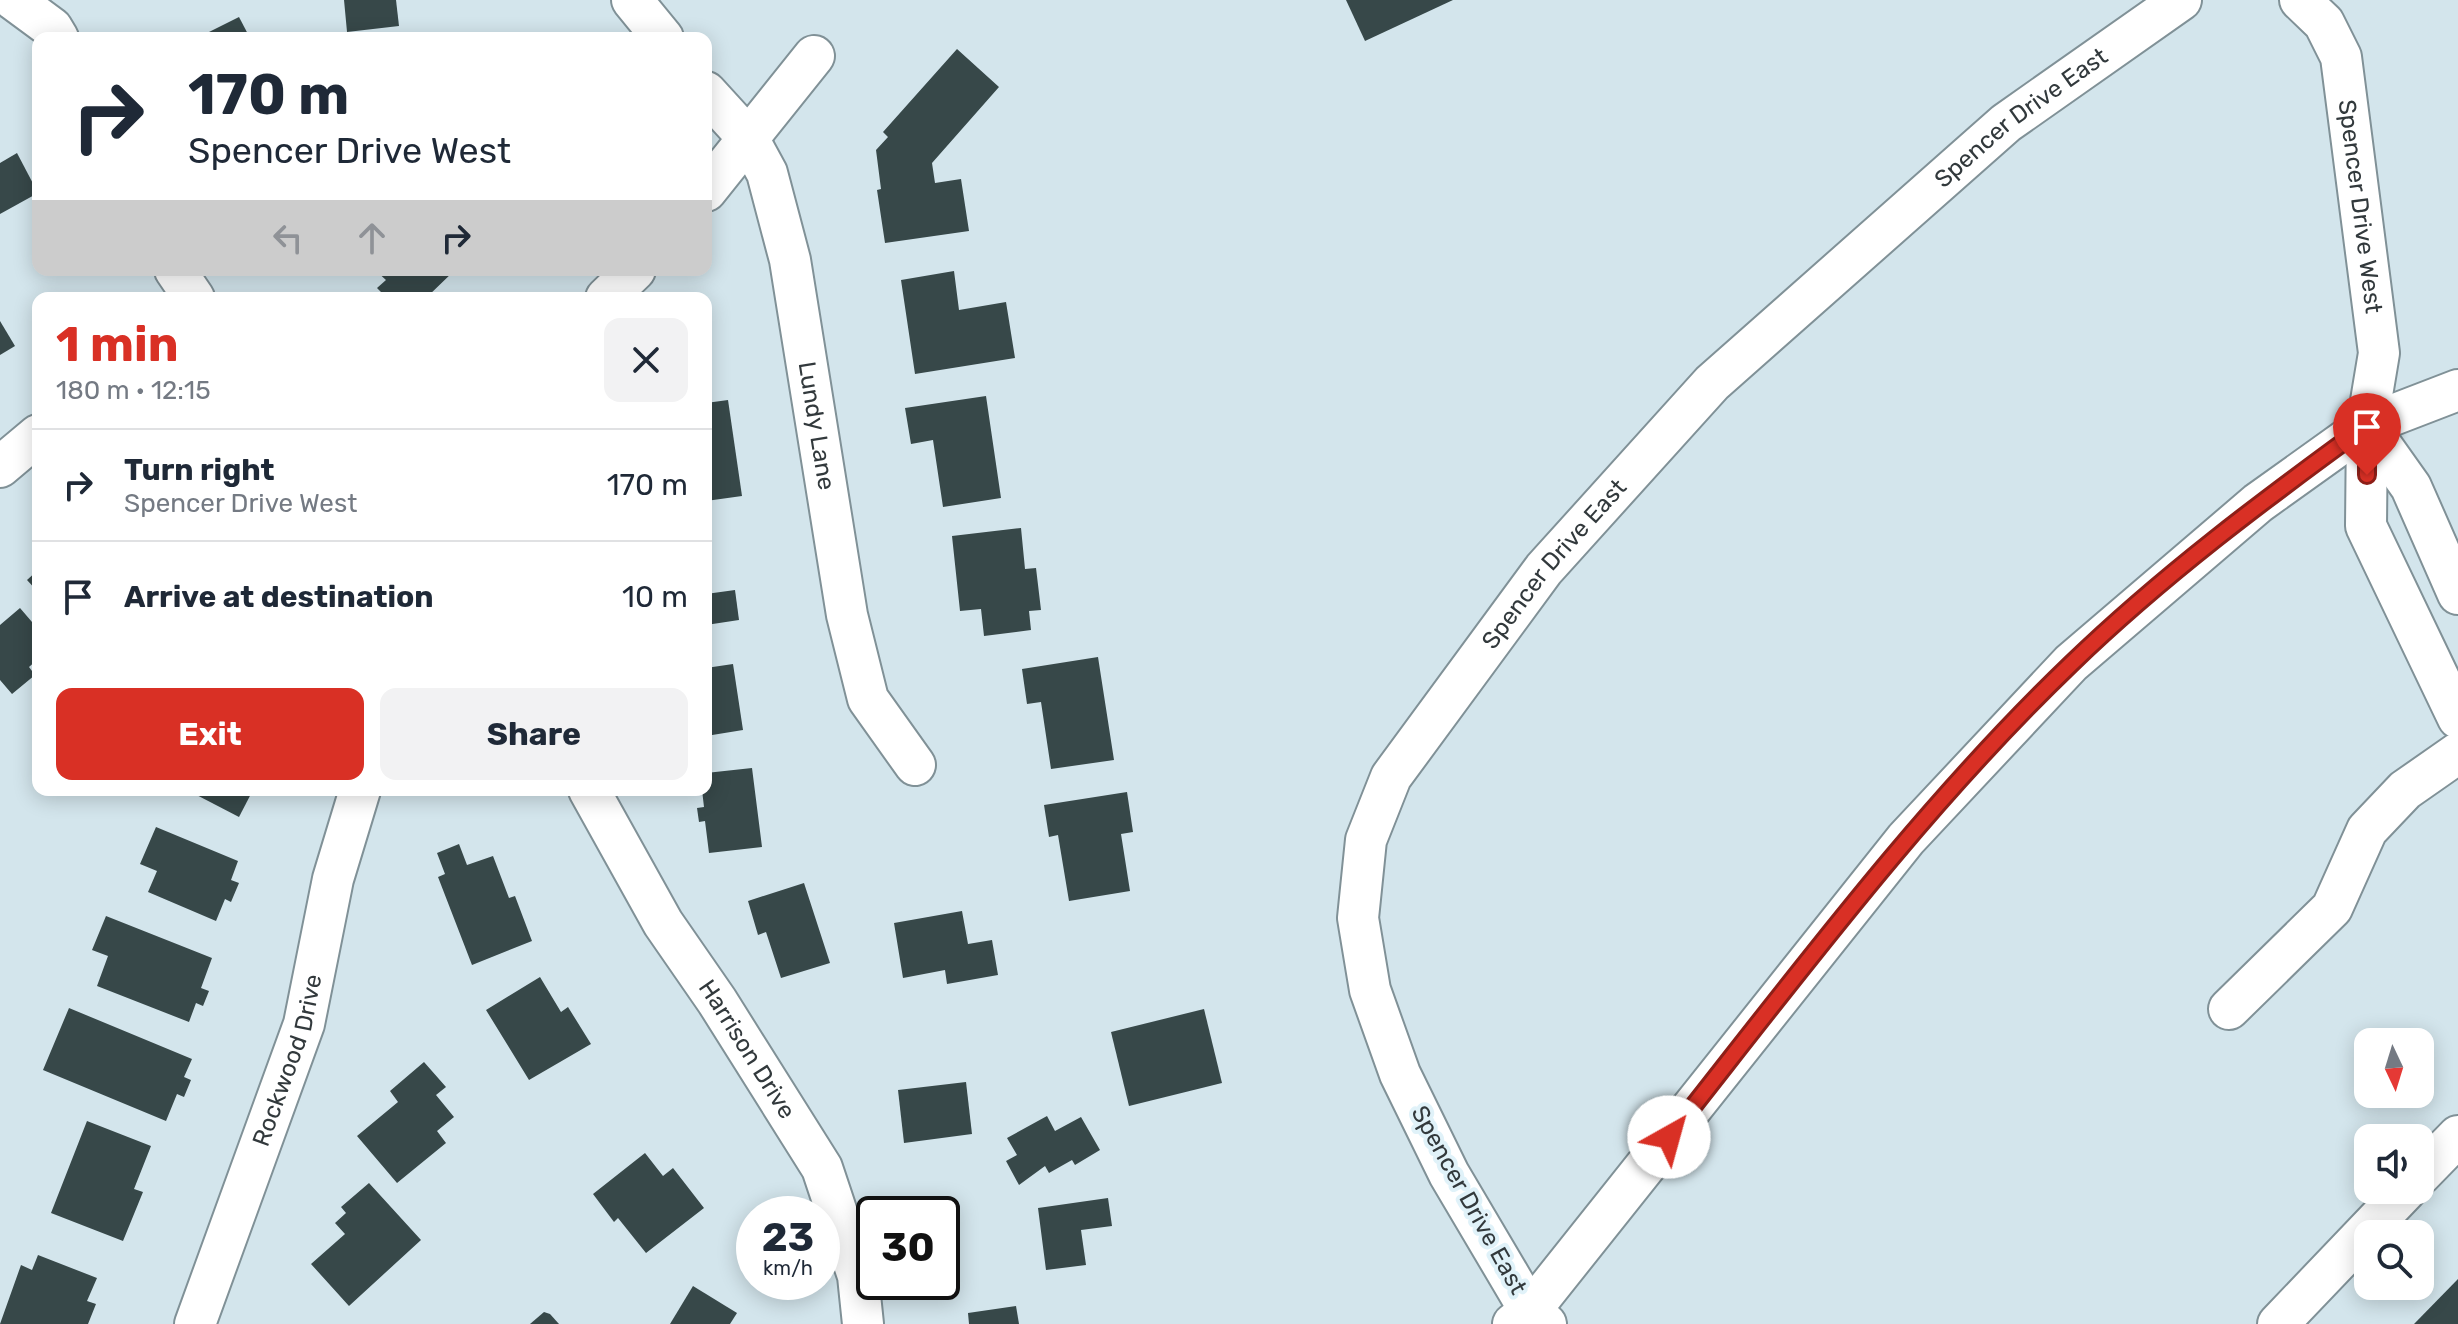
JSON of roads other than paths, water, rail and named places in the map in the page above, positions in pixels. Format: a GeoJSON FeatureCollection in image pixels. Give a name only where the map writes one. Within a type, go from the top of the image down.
{"type":"FeatureCollection","features":[{"type":"Feature","properties":{"kind":"street"},"geometry":{"type":"LineString","coordinates":[[14,0],[54,32]]}},
{"type":"Feature","properties":{"kind":"street"},"geometry":{"type":"LineString","coordinates":[[632,0],[658,32]]}},
{"type":"Feature","properties":{"kind":"street","name":"Spencer Drive East"},"geometry":{"type":"LineString","coordinates":[[1530,1321],[1449,1174],[1400,1074],[1370,990],[1358,918],[1366,840],[1391,777],[1544,569],[1712,383],[2006,123],[2181,0]]}},
{"type":"Feature","properties":{"kind":"street","name":"Spencer Drive West"},"geometry":{"type":"LineString","coordinates":[[2300,0],[2324,23],[2341,57],[2379,353],[2367,425],[2366,526],[2458,718]]}},
{"type":"Feature","properties":{"kind":"street"},"geometry":{"type":"LineString","coordinates":[[712,183],[814,56]]}},
{"type":"Feature","properties":{"kind":"street","name":"Lundy Lane"},"geometry":{"type":"LineString","coordinates":[[712,99],[748,138],[767,173],[790,260],[847,615],[868,699],[915,765]]}},
{"type":"Feature","properties":{"kind":"street"},"geometry":{"type":"LineString","coordinates":[[612,292],[629,276]]}},
{"type":"Feature","properties":{"kind":"street"},"geometry":{"type":"LineString","coordinates":[[1530,1321],[1906,839],[2061,674],[2258,503],[2367,425],[2458,390]]}},
{"type":"Feature","properties":{"kind":"street"},"geometry":{"type":"LineString","coordinates":[[2367,425],[2411,487],[2458,594]]}},
{"type":"Feature","properties":{"kind":"street"},"geometry":{"type":"LineString","coordinates":[[0,467],[32,440]]}},
{"type":"Feature","properties":{"kind":"street"},"geometry":{"type":"LineString","coordinates":[[2229,1009],[2332,908],[2367,830],[2405,790],[2458,753]]}},
{"type":"Feature","properties":{"kind":"street","name":"Rockwood Drive"},"geometry":{"type":"LineString","coordinates":[[195,1324],[304,1024],[333,879],[358,796]]}},
{"type":"Feature","properties":{"kind":"street","name":"Harrison Drive"},"geometry":{"type":"LineString","coordinates":[[592,796],[663,923],[717,1001],[822,1168],[856,1247]]}},
{"type":"Feature","properties":{"kind":"street"},"geometry":{"type":"LineString","coordinates":[[2434,1161],[2458,1136]]}},
{"type":"Feature","properties":{"kind":"street"},"geometry":{"type":"LineString","coordinates":[[2278,1324],[2393,1204]]}},
{"type":"Feature","properties":{"kind":"street","name":"Harrison Drive"},"geometry":{"type":"LineString","coordinates":[[863,1324],[864,1300]]}}]}
